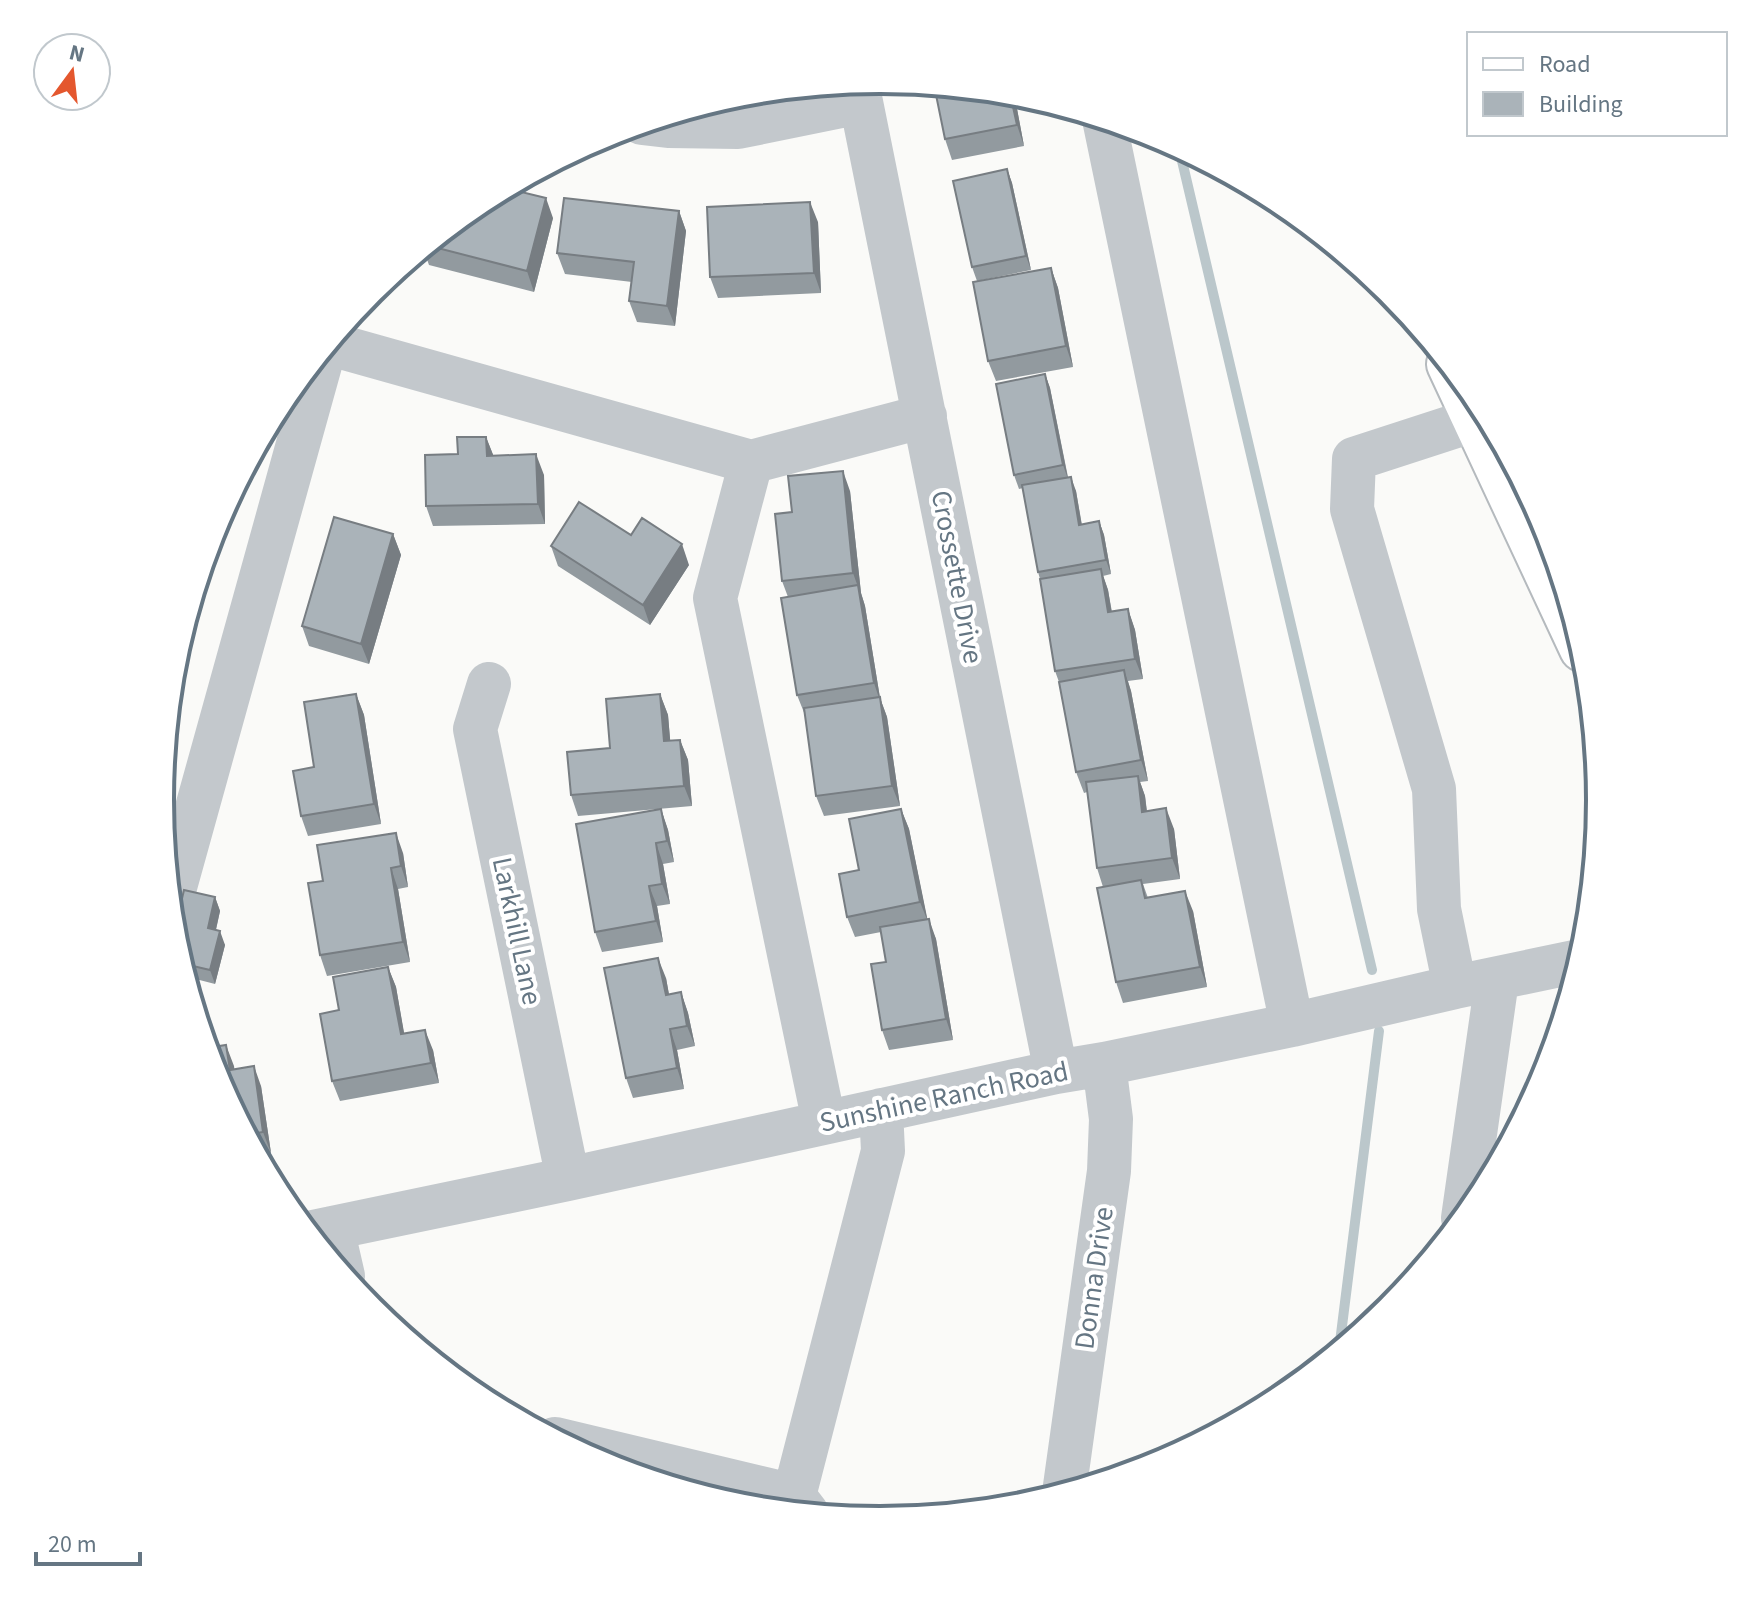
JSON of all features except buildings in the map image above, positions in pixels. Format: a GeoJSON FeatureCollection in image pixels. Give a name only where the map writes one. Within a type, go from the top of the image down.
{"type":"FeatureCollection","features":[{"type":"Feature","properties":{"kind":"main road"},"geometry":{"type":"LineString","coordinates":[[1474,420],[1551,583]]}},
{"type":"Feature","properties":{"kind":"street"},"geometry":{"type":"LineString","coordinates":[[670,126],[738,127],[847,95]]}},
{"type":"Feature","properties":{"kind":"street","name":"Crossette Drive"},"geometry":{"type":"LineString","coordinates":[[860,95],[1056,1072]]}},
{"type":"Feature","properties":{"kind":"street"},"geometry":{"type":"LineString","coordinates":[[1107,131],[1292,1025]]}},
{"type":"Feature","properties":{"kind":"street"},"geometry":{"type":"LineString","coordinates":[[338,348],[751,462],[925,416]]}},
{"type":"Feature","properties":{"kind":"street"},"geometry":{"type":"LineString","coordinates":[[178,876],[319,370]]}},
{"type":"Feature","properties":{"kind":"street"},"geometry":{"type":"LineString","coordinates":[[1455,987],[1439,909],[1434,789],[1352,509],[1354,459],[1474,420]]}},
{"type":"Feature","properties":{"kind":"street"},"geometry":{"type":"LineString","coordinates":[[751,462],[715,598],[824,1122]]}},
{"type":"Feature","properties":{"kind":"street","name":"Larkhill Lane"},"geometry":{"type":"LineString","coordinates":[[489,684],[475,729],[568,1179]]}},
{"type":"Feature","properties":{"kind":"street","name":"Sunshine Ranch Road"},"geometry":{"type":"LineString","coordinates":[[320,1230],[1056,1072],[1292,1025],[1566,964]]}},
{"type":"Feature","properties":{"kind":"street"},"geometry":{"type":"LineString","coordinates":[[1467,1193],[1497,980]]}},
{"type":"Feature","properties":{"kind":"street","name":"Donna Drive"},"geometry":{"type":"LineString","coordinates":[[1066,1481],[1109,1171],[1111,1119],[1104,1064]]}},
{"type":"Feature","properties":{"kind":"street"},"geometry":{"type":"LineString","coordinates":[[802,1501],[883,1151],[881,1110]]}},
{"type":"Feature","properties":{"kind":"street"},"geometry":{"type":"LineString","coordinates":[[619,1456],[784,1499]]}},
{"type":"Feature","properties":{"kind":"waterway"},"geometry":{"type":"LineString","coordinates":[[1182,163],[1372,970]]}},
{"type":"Feature","properties":{"kind":"waterway"},"geometry":{"type":"LineString","coordinates":[[1341,1334],[1379,1031]]}}]}
